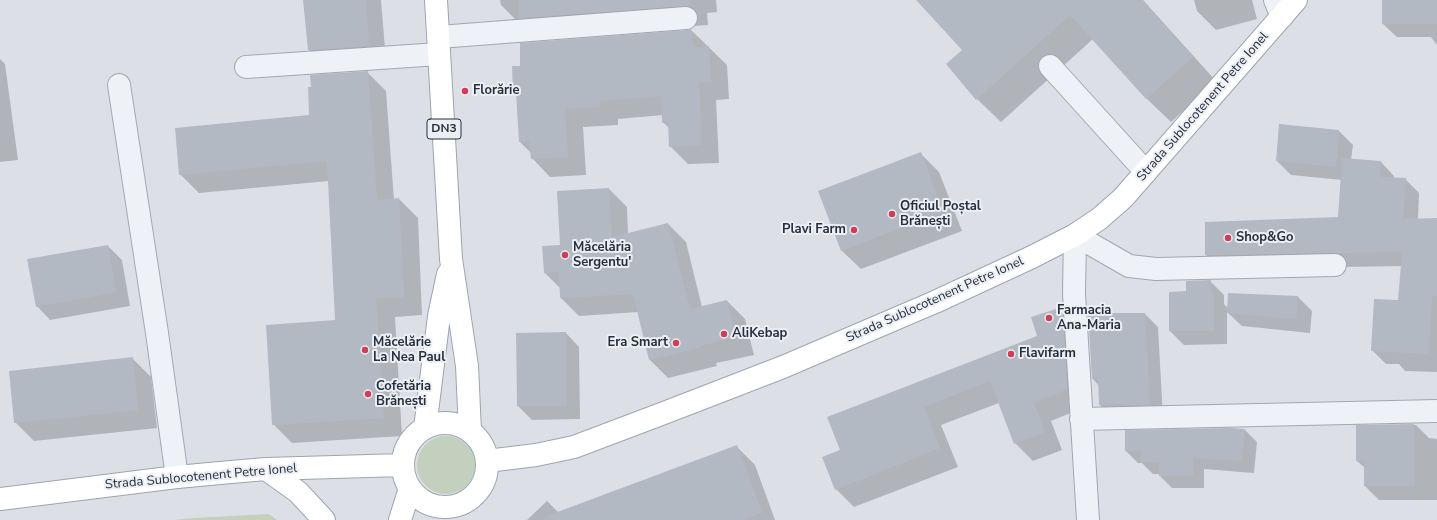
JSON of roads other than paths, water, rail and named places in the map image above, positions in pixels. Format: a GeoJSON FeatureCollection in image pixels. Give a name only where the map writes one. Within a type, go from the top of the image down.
{"type":"FeatureCollection","features":[{"type":"Feature","properties":{"kind":"main road","name":"DN3"},"geometry":{"type":"LineString","coordinates":[[436,0],[451,259],[467,366],[470,431]]}},
{"type":"Feature","properties":{"kind":"main road","name":"Strada Sublocotenent Petre Ionel"},"geometry":{"type":"LineString","coordinates":[[487,461],[536,455],[574,447],[664,413],[783,367],[934,302],[1076,235],[1099,219],[1123,198],[1146,172],[1279,8],[1296,0]]}},
{"type":"Feature","properties":{"kind":"main road","name":"DN3"},"geometry":{"type":"LineString","coordinates":[[425,428],[440,316],[451,259]]}},
{"type":"Feature","properties":{"kind":"main road"},"geometry":{"type":"LineString","coordinates":[[448,423],[460,425],[470,431],[479,440],[485,450],[487,461],[486,473],[482,484],[475,494],[450,513],[442,507],[430,504],[419,497],[410,488],[405,477],[403,465],[406,450],[413,438],[425,428],[436,424],[448,423]]}},
{"type":"Feature","properties":{"kind":"main road","name":"Strada Sublocotenent Petre Ionel"},"geometry":{"type":"LineString","coordinates":[[0,499],[177,477],[266,469],[403,465]]}},
{"type":"Feature","properties":{"kind":"main road"},"geometry":{"type":"LineString","coordinates":[[266,469],[298,492],[324,520]]}},
{"type":"Feature","properties":{"kind":"main road"},"geometry":{"type":"LineString","coordinates":[[400,520],[410,488]]}},
{"type":"Feature","properties":{"kind":"street"},"geometry":{"type":"LineString","coordinates":[[246,67],[686,18]]}},
{"type":"Feature","properties":{"kind":"street"},"geometry":{"type":"LineString","coordinates":[[1050,66],[1146,172]]}},
{"type":"Feature","properties":{"kind":"street"},"geometry":{"type":"LineString","coordinates":[[119,85],[157,333],[177,477]]}},
{"type":"Feature","properties":{"kind":"street"},"geometry":{"type":"LineString","coordinates":[[1088,520],[1074,294],[1076,235],[1129,266],[1156,269],[1334,264]]}},
{"type":"Feature","properties":{"kind":"street"},"geometry":{"type":"LineString","coordinates":[[1081,419],[1437,411]]}},
{"type":"Feature","properties":{"kind":"place","name":"Florărie"},"geometry":{"type":"Point","coordinates":[465,91]}},
{"type":"Feature","properties":{"kind":"place","name":"Oficiul Poștal Brănești"},"geometry":{"type":"Point","coordinates":[892,214]}},
{"type":"Feature","properties":{"kind":"place","name":"Plavi Farm"},"geometry":{"type":"Point","coordinates":[854,230]}},
{"type":"Feature","properties":{"kind":"place","name":"Shop&Go"},"geometry":{"type":"Point","coordinates":[1228,238]}},
{"type":"Feature","properties":{"kind":"place","name":"Măcelăria Sergentu'"},"geometry":{"type":"Point","coordinates":[565,255]}},
{"type":"Feature","properties":{"kind":"place","name":"Farmacia Ana-Maria"},"geometry":{"type":"Point","coordinates":[1049,318]}},
{"type":"Feature","properties":{"kind":"place","name":"AliKebap"},"geometry":{"type":"Point","coordinates":[724,334]}},
{"type":"Feature","properties":{"kind":"place","name":"Era Smart"},"geometry":{"type":"Point","coordinates":[676,343]}},
{"type":"Feature","properties":{"kind":"place","name":"Măcelărie La Nea Paul"},"geometry":{"type":"Point","coordinates":[365,350]}},
{"type":"Feature","properties":{"kind":"place","name":"Flavifarm"},"geometry":{"type":"Point","coordinates":[1011,354]}},
{"type":"Feature","properties":{"kind":"place","name":"Cofetăria Brănești"},"geometry":{"type":"Point","coordinates":[368,394]}}]}
